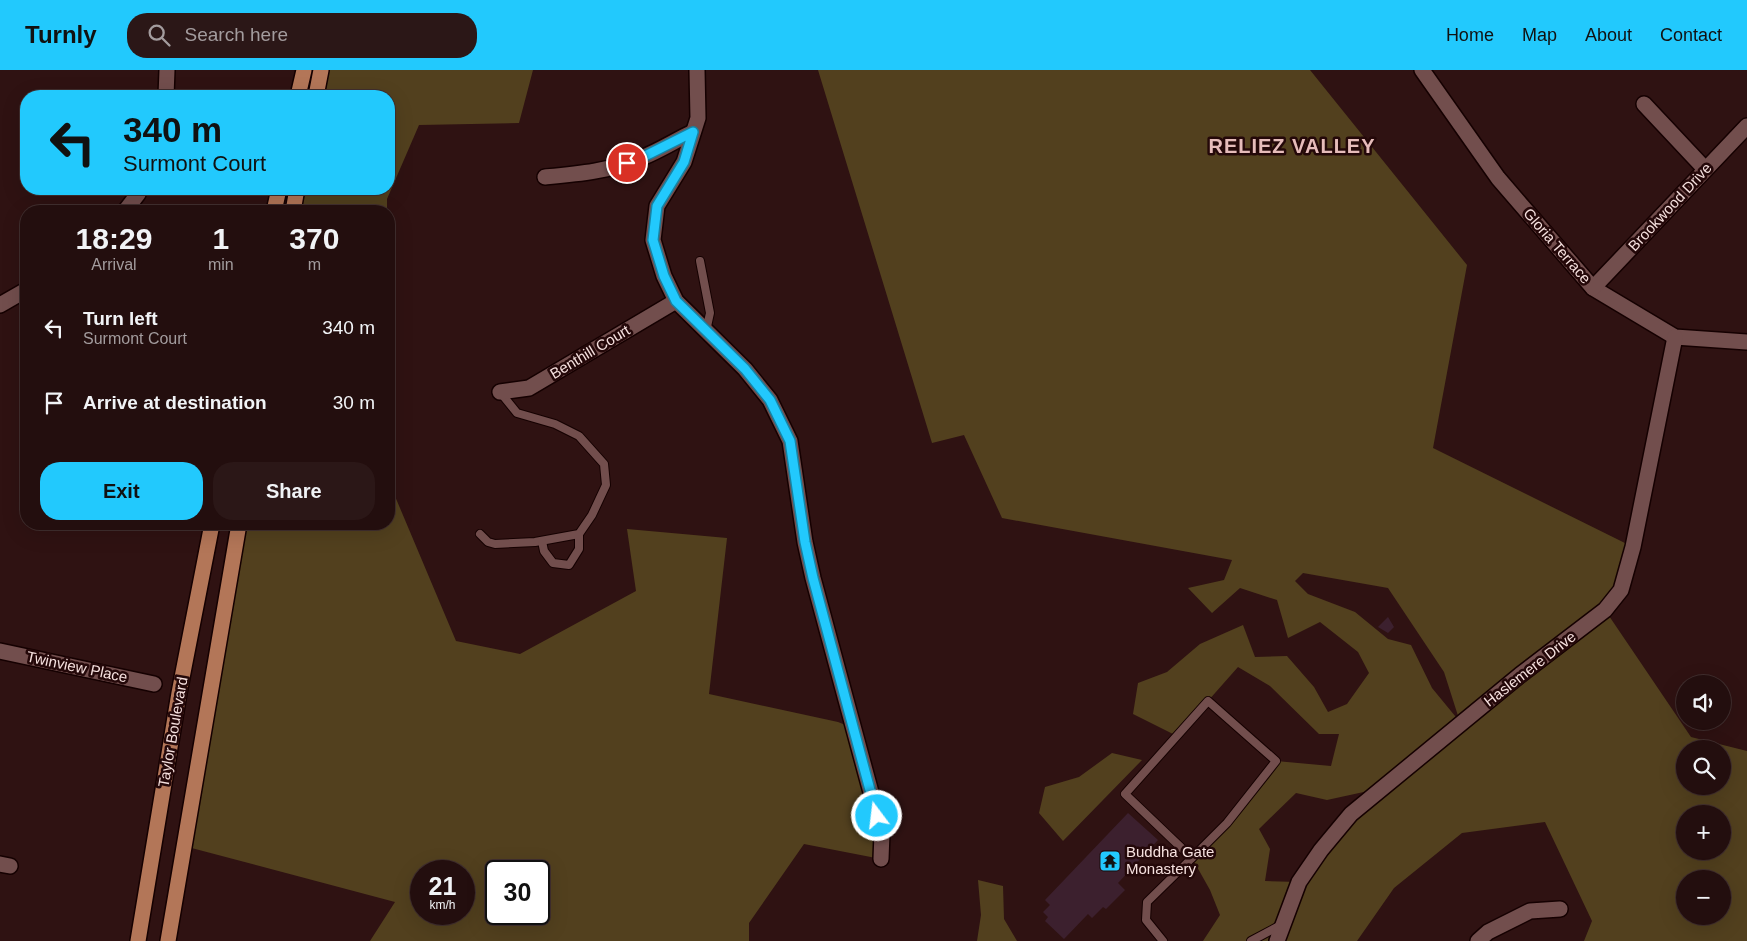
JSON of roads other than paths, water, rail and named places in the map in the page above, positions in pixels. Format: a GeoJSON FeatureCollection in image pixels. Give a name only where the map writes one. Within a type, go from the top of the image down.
{"type":"FeatureCollection","features":[{"type":"Feature","properties":{"kind":"main road"},"geometry":{"type":"LineString","coordinates":[[299,90],[304,70]]}},
{"type":"Feature","properties":{"kind":"main road"},"geometry":{"type":"LineString","coordinates":[[317,90],[321,70]]}},
{"type":"Feature","properties":{"kind":"main road","name":"Taylor Boulevard"},"geometry":{"type":"LineString","coordinates":[[138,941],[179,693],[211,530]]}},
{"type":"Feature","properties":{"kind":"main road","name":"Taylor Boulevard"},"geometry":{"type":"LineString","coordinates":[[168,941],[238,530]]}},
{"type":"Feature","properties":{"kind":"street"},"geometry":{"type":"LineString","coordinates":[[166,90],[167,70]]}},
{"type":"Feature","properties":{"kind":"street"},"geometry":{"type":"LineString","coordinates":[[697,70],[698,118],[684,162],[657,206],[653,240],[664,276],[676,301],[745,369],[770,400],[790,441],[805,542],[882,833],[881,859]]}},
{"type":"Feature","properties":{"kind":"street","name":"Gloria Terrace"},"geometry":{"type":"LineString","coordinates":[[1422,70],[1498,178],[1593,288],[1675,337],[1747,342]]}},
{"type":"Feature","properties":{"kind":"street"},"geometry":{"type":"LineString","coordinates":[[1644,104],[1705,169]]}},
{"type":"Feature","properties":{"kind":"street","name":"Brookwood Drive"},"geometry":{"type":"LineString","coordinates":[[1593,288],[1747,126]]}},
{"type":"Feature","properties":{"kind":"street"},"geometry":{"type":"LineString","coordinates":[[544,177],[572,175],[627,163],[693,132]]}},
{"type":"Feature","properties":{"kind":"street"},"geometry":{"type":"LineString","coordinates":[[0,305],[20,293]]}},
{"type":"Feature","properties":{"kind":"street","name":"Benthill Court"},"geometry":{"type":"LineString","coordinates":[[500,392],[529,388],[676,301]]}},
{"type":"Feature","properties":{"kind":"street","name":"Haslemere Drive"},"geometry":{"type":"LineString","coordinates":[[1277,941],[1299,882],[1321,850],[1351,814],[1514,680],[1605,610],[1621,590],[1634,547],[1675,337]]}},
{"type":"Feature","properties":{"kind":"street","name":"Twinview Place"},"geometry":{"type":"LineString","coordinates":[[0,651],[154,684]]}},
{"type":"Feature","properties":{"kind":"street"},"geometry":{"type":"LineString","coordinates":[[1478,941],[1488,932],[1530,911],[1560,909]]}},
{"type":"Feature","properties":{"kind":"lane"},"geometry":{"type":"LineString","coordinates":[[700,261],[710,313],[706,331]]}},
{"type":"Feature","properties":{"kind":"lane"},"geometry":{"type":"LineString","coordinates":[[500,392],[517,413],[555,424],[579,436],[604,464],[606,486],[592,515],[579,534],[579,549],[569,565],[553,562],[544,551],[542,541]]}},
{"type":"Feature","properties":{"kind":"lane"},"geometry":{"type":"LineString","coordinates":[[480,534],[488,542],[495,544],[542,541],[579,534]]}},
{"type":"Feature","properties":{"kind":"lane"},"geometry":{"type":"LineString","coordinates":[[1158,939],[1146,920],[1147,902],[1192,858],[1227,823],[1276,761],[1208,701],[1125,794],[1192,858]]}},
{"type":"Feature","properties":{"kind":"lane"},"geometry":{"type":"LineString","coordinates":[[1251,941],[1283,924]]}},
{"type":"Feature","properties":{"kind":"place","name":"Buddha Gate Monastery"},"geometry":{"type":"Point","coordinates":[1110,861]}},
{"type":"Feature","properties":{"kind":"district","name":"RELIEZ VALLEY"},"geometry":{"type":"Point","coordinates":[1292,146]}}]}
